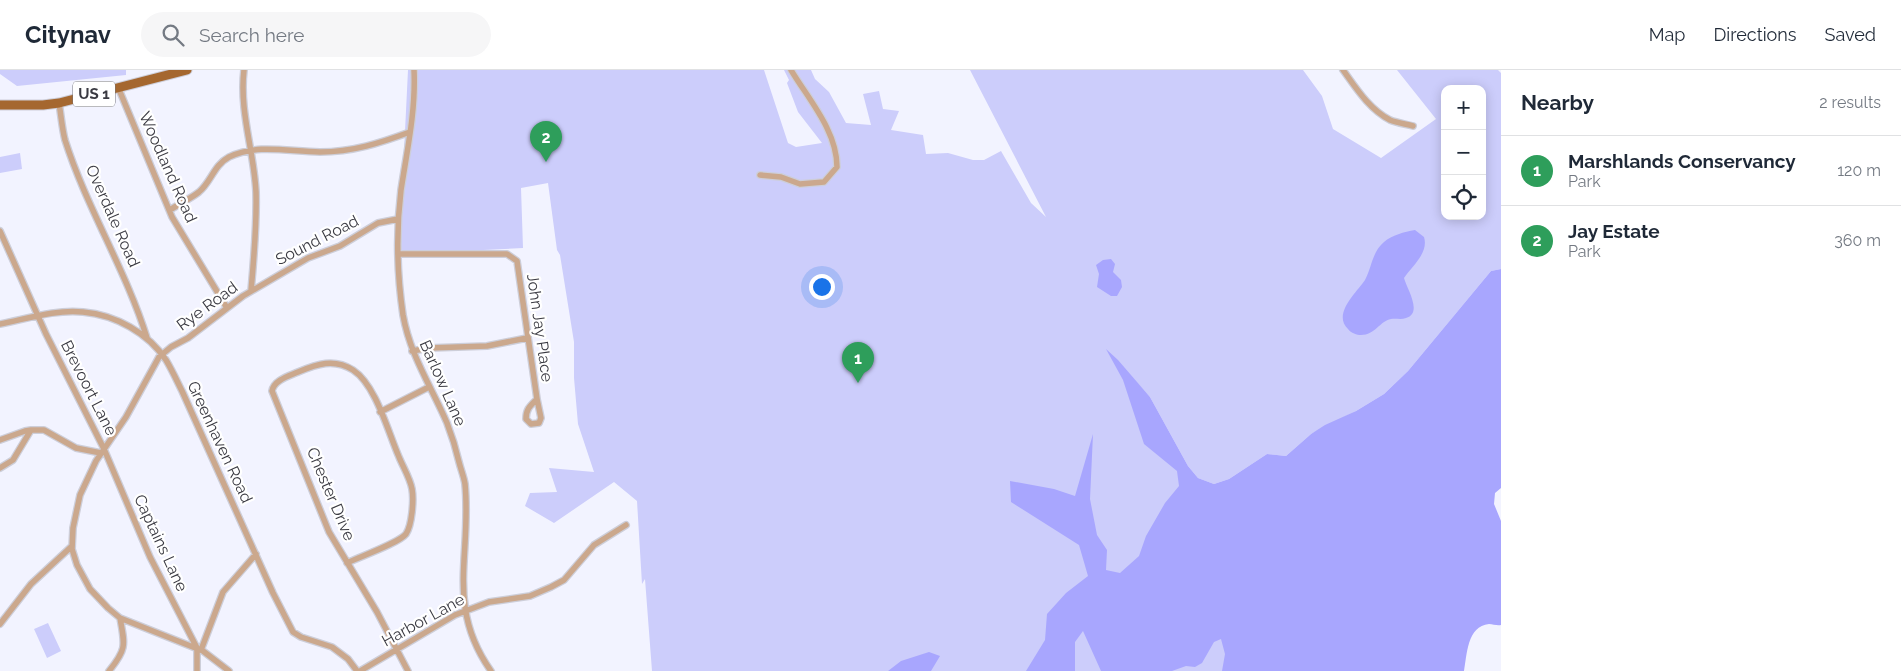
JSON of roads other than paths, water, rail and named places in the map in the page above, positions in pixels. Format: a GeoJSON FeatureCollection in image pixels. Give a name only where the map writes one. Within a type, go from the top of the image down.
{"type":"FeatureCollection","features":[{"type":"Feature","properties":{"kind":"main road","name":"US 1"},"geometry":{"type":"LineString","coordinates":[[0,105],[44,105],[187,70]]}},
{"type":"Feature","properties":{"kind":"street","name":"Rye Road"},"geometry":{"type":"LineString","coordinates":[[102,451],[126,417],[162,355],[171,347],[188,338],[250,291],[255,244],[256,192],[244,111],[244,70]]}},
{"type":"Feature","properties":{"kind":"street","name":"Barlow Lane"},"geometry":{"type":"LineString","coordinates":[[414,70],[415,82],[410,132],[398,219],[403,315],[412,351],[446,422],[465,483],[466,514],[462,574],[466,611],[470,632],[480,655],[491,671]]}},
{"type":"Feature","properties":{"kind":"street"},"geometry":{"type":"LineString","coordinates":[[760,174],[781,177],[800,184],[824,182],[837,168],[835,146],[829,131],[791,70]]}},
{"type":"Feature","properties":{"kind":"street"},"geometry":{"type":"LineString","coordinates":[[1343,70],[1361,95],[1376,110],[1391,120],[1413,126]]}},
{"type":"Feature","properties":{"kind":"street","name":"Woodland Road"},"geometry":{"type":"LineString","coordinates":[[118,87],[170,210],[227,308]]}},
{"type":"Feature","properties":{"kind":"street","name":"Overdale Road"},"geometry":{"type":"LineString","coordinates":[[59,102],[65,139],[94,212],[133,296],[148,339]]}},
{"type":"Feature","properties":{"kind":"street"},"geometry":{"type":"LineString","coordinates":[[170,210],[200,191],[213,172],[230,157],[268,148],[320,152],[337,151],[372,146],[410,132]]}},
{"type":"Feature","properties":{"kind":"street","name":"Sound Road"},"geometry":{"type":"LineString","coordinates":[[250,291],[308,258],[340,246],[378,223],[398,219]]}},
{"type":"Feature","properties":{"kind":"street","name":"Brevoort Lane"},"geometry":{"type":"LineString","coordinates":[[0,231],[38,317],[102,451],[80,495],[73,528],[72,546]]}},
{"type":"Feature","properties":{"kind":"street","name":"John Jay Place"},"geometry":{"type":"LineString","coordinates":[[399,254],[507,254],[517,261],[537,399]]}},
{"type":"Feature","properties":{"kind":"street","name":"Greenhaven Road"},"geometry":{"type":"LineString","coordinates":[[0,324],[62,312],[82,312],[100,315],[121,322],[148,339],[162,355],[182,391],[293,632],[332,647],[348,659],[358,671]]}},
{"type":"Feature","properties":{"kind":"street"},"geometry":{"type":"LineString","coordinates":[[412,351],[429,348],[487,346],[527,338]]}},
{"type":"Feature","properties":{"kind":"street","name":"Chester Drive"},"geometry":{"type":"LineString","coordinates":[[380,412],[362,378],[352,370],[334,362],[314,366],[281,380],[273,386],[274,398],[290,432],[329,532],[377,612],[408,671]]}},
{"type":"Feature","properties":{"kind":"street"},"geometry":{"type":"LineString","coordinates":[[347,562],[397,540],[405,534],[411,514],[412,487],[380,412],[429,387]]}},
{"type":"Feature","properties":{"kind":"street"},"geometry":{"type":"LineString","coordinates":[[0,468],[13,460],[31,430]]}},
{"type":"Feature","properties":{"kind":"street"},"geometry":{"type":"LineString","coordinates":[[0,440],[25,431],[44,430],[76,448],[102,451]]}},
{"type":"Feature","properties":{"kind":"street","name":"Captains Lane"},"geometry":{"type":"LineString","coordinates":[[102,451],[150,556],[199,649]]}},
{"type":"Feature","properties":{"kind":"street","name":"Harbor Lane"},"geometry":{"type":"LineString","coordinates":[[358,671],[455,615],[489,602],[530,596],[551,588],[568,576],[594,545],[626,525]]}},
{"type":"Feature","properties":{"kind":"street"},"geometry":{"type":"LineString","coordinates":[[0,624],[31,584],[72,546],[77,565],[90,588],[120,618],[199,649],[229,671]]}},
{"type":"Feature","properties":{"kind":"street"},"geometry":{"type":"LineString","coordinates":[[197,671],[199,649],[223,592],[256,554]]}},
{"type":"Feature","properties":{"kind":"street"},"geometry":{"type":"LineString","coordinates":[[109,671],[122,655],[123,638],[120,618]]}},
{"type":"Feature","properties":{"kind":"place","name":"Jay Estate"},"geometry":{"type":"Point","coordinates":[546,162]}},
{"type":"Feature","properties":{"kind":"place","name":"Marshlands Conservancy"},"geometry":{"type":"Point","coordinates":[858,383]}}]}
